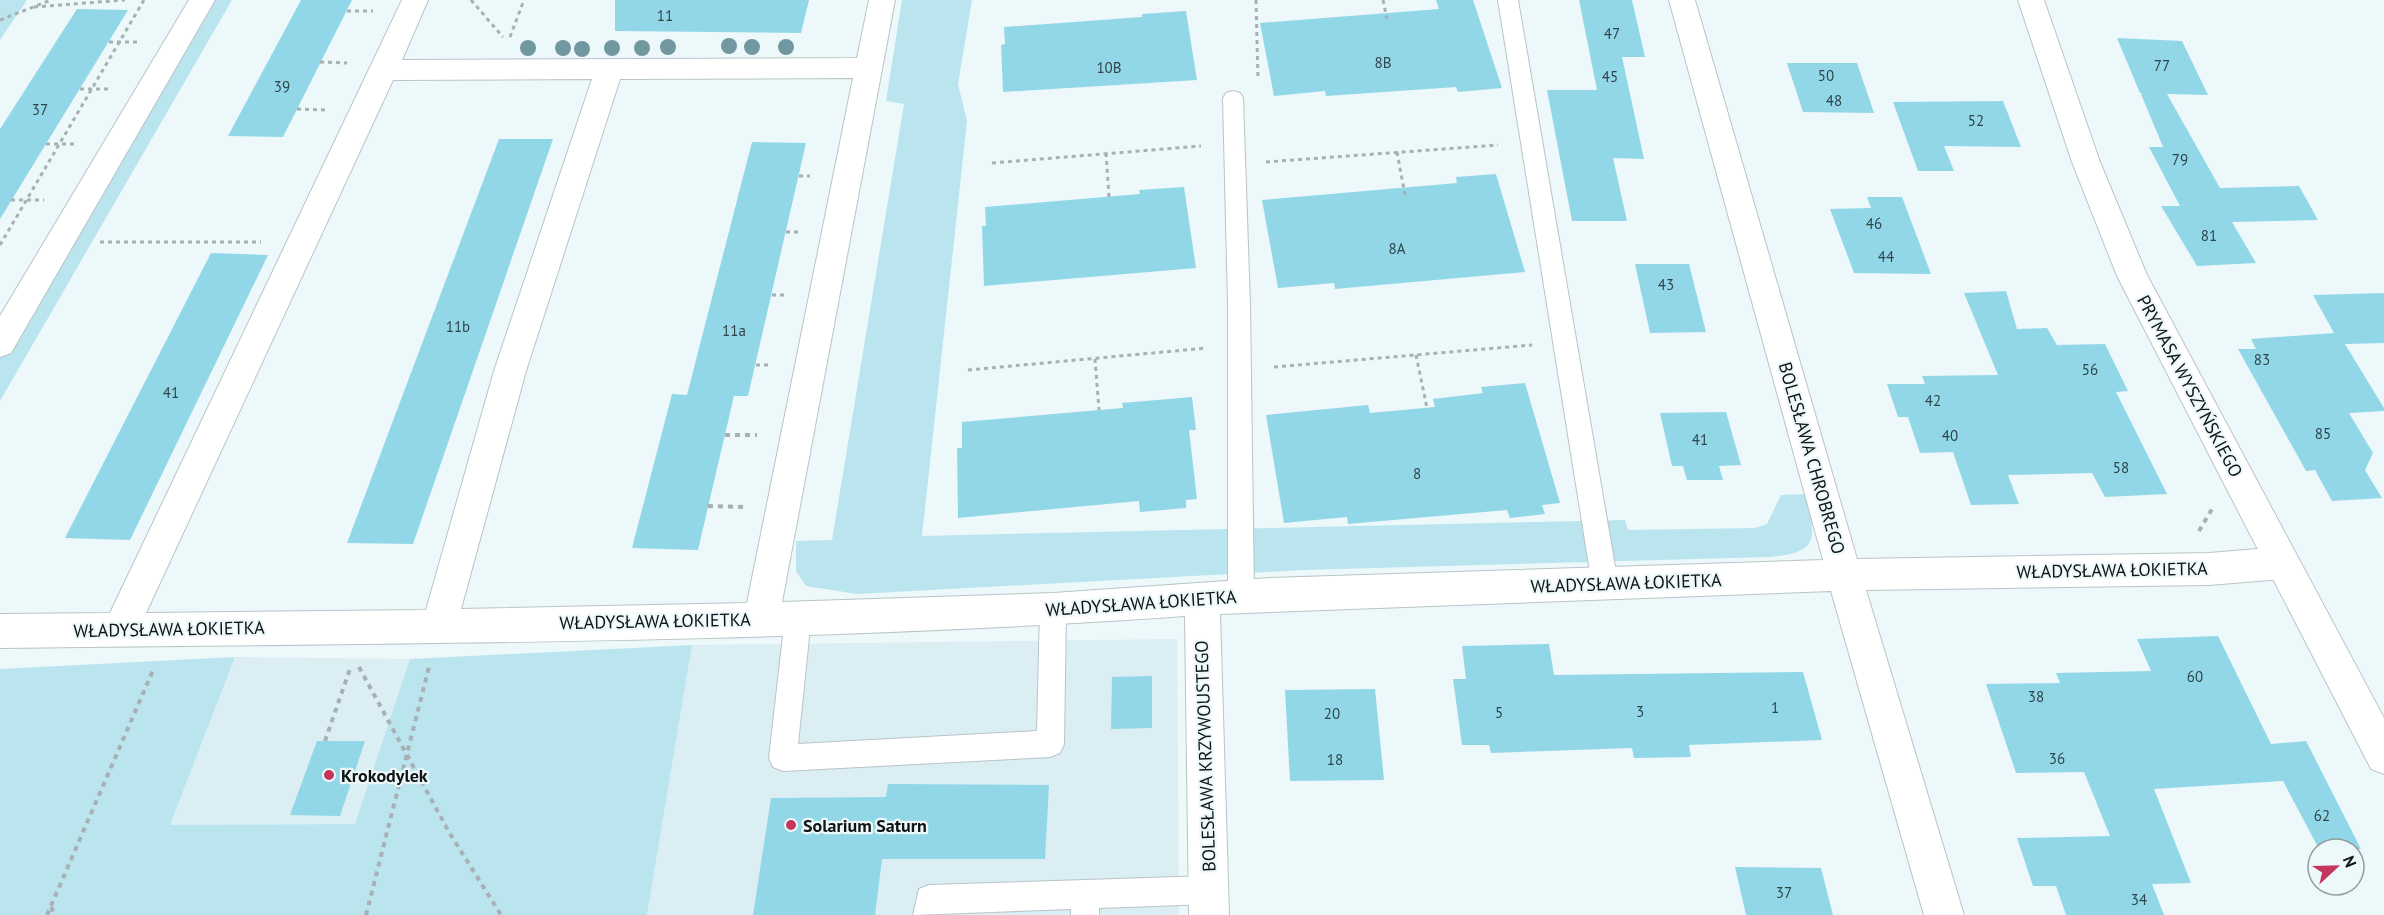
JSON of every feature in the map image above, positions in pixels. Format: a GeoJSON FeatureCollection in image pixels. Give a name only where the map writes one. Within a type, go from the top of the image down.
{"type":"FeatureCollection","features":[{"type":"Feature","properties":{"kind":"street"},"geometry":{"type":"LineString","coordinates":[[0,344],[202,0]]}},
{"type":"Feature","properties":{"kind":"street"},"geometry":{"type":"LineString","coordinates":[[122,629],[415,0]]}},
{"type":"Feature","properties":{"kind":"street"},"geometry":{"type":"LineString","coordinates":[[761,619],[882,0]]}},
{"type":"Feature","properties":{"kind":"street","name":"BOLESŁAWA CHROBREGO"},"geometry":{"type":"LineString","coordinates":[[1682,0],[1944,915]]}},
{"type":"Feature","properties":{"kind":"street","name":"PRYMASA WYSZYŃSKIEGO"},"geometry":{"type":"LineString","coordinates":[[2031,0],[2086,162],[2132,276],[2384,756]]}},
{"type":"Feature","properties":{"kind":"street"},"geometry":{"type":"LineString","coordinates":[[384,70],[870,68]]}},
{"type":"Feature","properties":{"kind":"street"},"geometry":{"type":"LineString","coordinates":[[435,641],[510,370],[609,70]]}},
{"type":"Feature","properties":{"kind":"street","name":"WŁADYSŁAWA ŁOKIETKA"},"geometry":{"type":"LineString","coordinates":[[0,631],[122,629],[435,641],[761,619],[1053,609],[1241,596],[1845,575],[2209,568],[2281,563]]}},
{"type":"Feature","properties":{"kind":"street","name":"BOLESŁAWA KRZYWOUSTEGO"},"geometry":{"type":"LineString","coordinates":[[1202,598],[1209,902]]}},
{"type":"Feature","properties":{"kind":"lane"},"geometry":{"type":"LineString","coordinates":[[1508,0],[1605,584]]}},
{"type":"Feature","properties":{"kind":"lane"},"geometry":{"type":"LineString","coordinates":[[1233,98],[1239,305],[1241,596]]}},
{"type":"Feature","properties":{"kind":"lane"},"geometry":{"type":"LineString","coordinates":[[798,618],[783,758],[1050,744],[1053,609]]}},
{"type":"Feature","properties":{"kind":"lane"},"geometry":{"type":"LineString","coordinates":[[927,915],[929,899],[1085,904],[1209,902]]}},
{"type":"Feature","properties":{"kind":"path"},"geometry":{"type":"LineString","coordinates":[[0,20],[51,0]]}},
{"type":"Feature","properties":{"kind":"path"},"geometry":{"type":"LineString","coordinates":[[34,7],[125,0]]}},
{"type":"Feature","properties":{"kind":"path"},"geometry":{"type":"LineString","coordinates":[[0,245],[144,0]]}},
{"type":"Feature","properties":{"kind":"path"},"geometry":{"type":"LineString","coordinates":[[471,0],[508,42]]}},
{"type":"Feature","properties":{"kind":"path"},"geometry":{"type":"LineString","coordinates":[[1383,0],[1387,19]]}},
{"type":"Feature","properties":{"kind":"path"},"geometry":{"type":"LineString","coordinates":[[1259,162],[1532,143]]}},
{"type":"Feature","properties":{"kind":"path"},"geometry":{"type":"LineString","coordinates":[[992,163],[1206,146]]}},
{"type":"Feature","properties":{"kind":"path"},"geometry":{"type":"LineString","coordinates":[[1397,152],[1405,195]]}},
{"type":"Feature","properties":{"kind":"path"},"geometry":{"type":"LineString","coordinates":[[1106,153],[1109,197]]}},
{"type":"Feature","properties":{"kind":"path"},"geometry":{"type":"LineString","coordinates":[[60,242],[303,242]]}},
{"type":"Feature","properties":{"kind":"path"},"geometry":{"type":"LineString","coordinates":[[1264,368],[1566,342]]}},
{"type":"Feature","properties":{"kind":"path"},"geometry":{"type":"LineString","coordinates":[[968,370],[1217,348]]}},
{"type":"Feature","properties":{"kind":"path"},"geometry":{"type":"LineString","coordinates":[[1416,355],[1427,408]]}},
{"type":"Feature","properties":{"kind":"path"},"geometry":{"type":"LineString","coordinates":[[1095,359],[1099,410]]}},
{"type":"Feature","properties":{"kind":"path"},"geometry":{"type":"LineString","coordinates":[[2198,535],[2216,504]]}},
{"type":"Feature","properties":{"kind":"path"},"geometry":{"type":"LineString","coordinates":[[366,915],[435,641]]}},
{"type":"Feature","properties":{"kind":"path"},"geometry":{"type":"LineString","coordinates":[[325,741],[354,658],[449,832],[501,915]]}},
{"type":"Feature","properties":{"kind":"path"},"geometry":{"type":"LineString","coordinates":[[47,915],[156,664]]}},
{"type":"Feature","properties":{"kind":"path"},"geometry":{"type":"LineString","coordinates":[[50,906],[55,915]]}},
{"type":"Feature","properties":{"kind":"shaded area"},"geometry":{"type":"Polygon","coordinates":[[[0,0],[27,0],[0,40],[0,0]]]}},
{"type":"Feature","properties":{"kind":"shaded area"},"geometry":{"type":"Polygon","coordinates":[[[211,0],[232,0],[0,401],[0,356],[211,0]]]}},
{"type":"Feature","properties":{"kind":"shaded area"},"geometry":{"type":"Polygon","coordinates":[[[902,0],[972,0],[958,84],[967,121],[922,536],[1625,520],[1628,530],[1755,528],[1767,524],[1781,495],[1805,494],[1811,521],[1811,540],[1798,552],[1769,557],[1304,570],[857,594],[806,586],[796,571],[796,541],[832,540],[904,104],[886,101],[902,0]]]}},
{"type":"Feature","properties":{"kind":"shaded area"},"geometry":{"type":"Polygon","coordinates":[[[1177,639],[1179,915],[647,915],[692,645],[1177,639]]]}},
{"type":"Feature","properties":{"kind":"shaded area"},"geometry":{"type":"Polygon","coordinates":[[[692,645],[647,915],[0,915],[0,669],[235,657],[170,825],[355,824],[410,659],[692,645]]]}},
{"type":"Feature","properties":{"kind":"shaded area"},"geometry":{"type":"Polygon","coordinates":[[[235,657],[410,659],[355,824],[170,825],[235,657]]]}},
{"type":"Feature","properties":{"kind":"building"},"geometry":{"type":"Polygon","coordinates":[[[301,0],[352,0],[283,137],[228,136],[301,0]]]}},
{"type":"Feature","properties":{"kind":"building"},"geometry":{"type":"Polygon","coordinates":[[[615,0],[809,0],[801,33],[615,31],[615,0]]]}},
{"type":"Feature","properties":{"kind":"building"},"geometry":{"type":"Polygon","coordinates":[[[1436,0],[1473,0],[1502,88],[1458,92],[1456,87],[1326,96],[1325,91],[1274,96],[1260,23],[1439,9],[1436,0]]]}},
{"type":"Feature","properties":{"kind":"building"},"geometry":{"type":"Polygon","coordinates":[[[1579,0],[1632,0],[1645,57],[1622,57],[1644,159],[1613,158],[1627,221],[1572,221],[1547,90],[1597,90],[1579,0]]]}},
{"type":"Feature","properties":{"kind":"building"},"geometry":{"type":"Polygon","coordinates":[[[77,9],[128,10],[0,219],[0,129],[77,9]]]}},
{"type":"Feature","properties":{"kind":"building"},"geometry":{"type":"Polygon","coordinates":[[[1186,11],[1197,80],[1003,92],[1001,45],[1005,44],[1004,27],[1142,17],[1142,14],[1186,11]]]}},
{"type":"Feature","properties":{"kind":"building"},"geometry":{"type":"Polygon","coordinates":[[[2117,38],[2182,41],[2208,95],[2167,94],[2220,188],[2299,186],[2318,220],[2232,222],[2256,263],[2197,266],[2161,206],[2180,206],[2149,147],[2163,147],[2141,94],[2143,93],[2140,93],[2117,38]]]}},
{"type":"Feature","properties":{"kind":"building"},"geometry":{"type":"Polygon","coordinates":[[[1787,63],[1857,63],[1874,113],[1803,112],[1787,63]]]}},
{"type":"Feature","properties":{"kind":"building"},"geometry":{"type":"Polygon","coordinates":[[[2003,101],[2021,147],[1944,146],[1954,171],[1918,171],[1893,102],[2003,101]]]}},
{"type":"Feature","properties":{"kind":"building"},"geometry":{"type":"Polygon","coordinates":[[[499,139],[553,139],[413,544],[347,543],[499,139]]]}},
{"type":"Feature","properties":{"kind":"building"},"geometry":{"type":"Polygon","coordinates":[[[752,142],[806,143],[748,396],[734,396],[698,550],[632,548],[672,394],[687,395],[752,142]]]}},
{"type":"Feature","properties":{"kind":"building"},"geometry":{"type":"Polygon","coordinates":[[[1496,174],[1525,272],[1335,289],[1334,283],[1278,288],[1262,200],[1457,183],[1456,177],[1496,174]]]}},
{"type":"Feature","properties":{"kind":"building"},"geometry":{"type":"Polygon","coordinates":[[[1184,187],[1196,268],[984,286],[982,226],[986,226],[985,207],[1140,194],[1139,190],[1184,187]]]}},
{"type":"Feature","properties":{"kind":"building"},"geometry":{"type":"Polygon","coordinates":[[[1867,197],[1902,197],[1931,274],[1854,273],[1830,209],[1871,208],[1867,197]]]}},
{"type":"Feature","properties":{"kind":"building"},"geometry":{"type":"Polygon","coordinates":[[[211,253],[268,255],[130,540],[65,538],[211,253]]]}},
{"type":"Feature","properties":{"kind":"building"},"geometry":{"type":"Polygon","coordinates":[[[1635,264],[1689,264],[1706,332],[1650,333],[1635,264]]]}},
{"type":"Feature","properties":{"kind":"building"},"geometry":{"type":"Polygon","coordinates":[[[2006,291],[2017,329],[2047,328],[2057,345],[2105,344],[2128,391],[2116,392],[2167,494],[2105,497],[2092,473],[2008,475],[2019,504],[1971,505],[1953,452],[1920,453],[1908,417],[1898,417],[1887,384],[1925,384],[1922,376],[1998,375],[1964,293],[2006,291]]]}},
{"type":"Feature","properties":{"kind":"building"},"geometry":{"type":"Polygon","coordinates":[[[2384,293],[2384,343],[2345,344],[2384,408],[2384,411],[2349,413],[2373,453],[2365,470],[2382,498],[2332,501],[2315,470],[2306,471],[2238,349],[2256,349],[2251,339],[2334,333],[2313,295],[2384,293]]]}},
{"type":"Feature","properties":{"kind":"building"},"geometry":{"type":"Polygon","coordinates":[[[1525,383],[1560,503],[1542,505],[1545,514],[1510,518],[1507,510],[1348,524],[1347,517],[1284,523],[1266,415],[1368,405],[1370,413],[1435,407],[1433,399],[1483,393],[1481,387],[1525,383]]]}},
{"type":"Feature","properties":{"kind":"building"},"geometry":{"type":"Polygon","coordinates":[[[1192,397],[1196,430],[1189,430],[1197,499],[1186,500],[1186,508],[1140,512],[1139,501],[958,518],[957,448],[962,448],[962,422],[1123,408],[1122,403],[1192,397]]]}},
{"type":"Feature","properties":{"kind":"building"},"geometry":{"type":"Polygon","coordinates":[[[1726,412],[1741,465],[1719,466],[1723,480],[1687,480],[1683,466],[1672,466],[1660,413],[1726,412]]]}},
{"type":"Feature","properties":{"kind":"building"},"geometry":{"type":"Polygon","coordinates":[[[2218,636],[2271,744],[2306,741],[2355,837],[2313,837],[2283,781],[2154,789],[2191,883],[2152,884],[2164,915],[2066,915],[2056,886],[2033,886],[2017,838],[2110,836],[2084,772],[2016,773],[1986,684],[2060,683],[2056,673],[2151,671],[2137,639],[2218,636]]]}},
{"type":"Feature","properties":{"kind":"building"},"geometry":{"type":"Polygon","coordinates":[[[1549,644],[1554,675],[1803,672],[1822,740],[1689,745],[1691,757],[1634,758],[1632,748],[1491,753],[1489,745],[1462,745],[1453,679],[1466,679],[1462,646],[1549,644]]]}},
{"type":"Feature","properties":{"kind":"building"},"geometry":{"type":"Polygon","coordinates":[[[1152,676],[1152,728],[1111,729],[1112,677],[1152,676]]]}},
{"type":"Feature","properties":{"kind":"building"},"geometry":{"type":"Polygon","coordinates":[[[1375,689],[1384,780],[1290,781],[1285,690],[1375,689]]]}},
{"type":"Feature","properties":{"kind":"building","name":"Krokodylek"},"geometry":{"type":"Polygon","coordinates":[[[317,741],[365,741],[340,816],[290,815],[317,741]]]}},
{"type":"Feature","properties":{"kind":"building"},"geometry":{"type":"Polygon","coordinates":[[[888,784],[1049,785],[1045,859],[882,859],[875,915],[753,915],[771,798],[886,797],[888,784]]]}},
{"type":"Feature","properties":{"kind":"building"},"geometry":{"type":"Polygon","coordinates":[[[1735,867],[1821,868],[1833,915],[1746,915],[1735,867]]]}},
{"type":"Feature","properties":{"kind":"place","name":"Krokodylek"},"geometry":{"type":"Point","coordinates":[329,775]}},
{"type":"Feature","properties":{"kind":"place","name":"Solarium Saturn"},"geometry":{"type":"Point","coordinates":[791,825]}}]}
